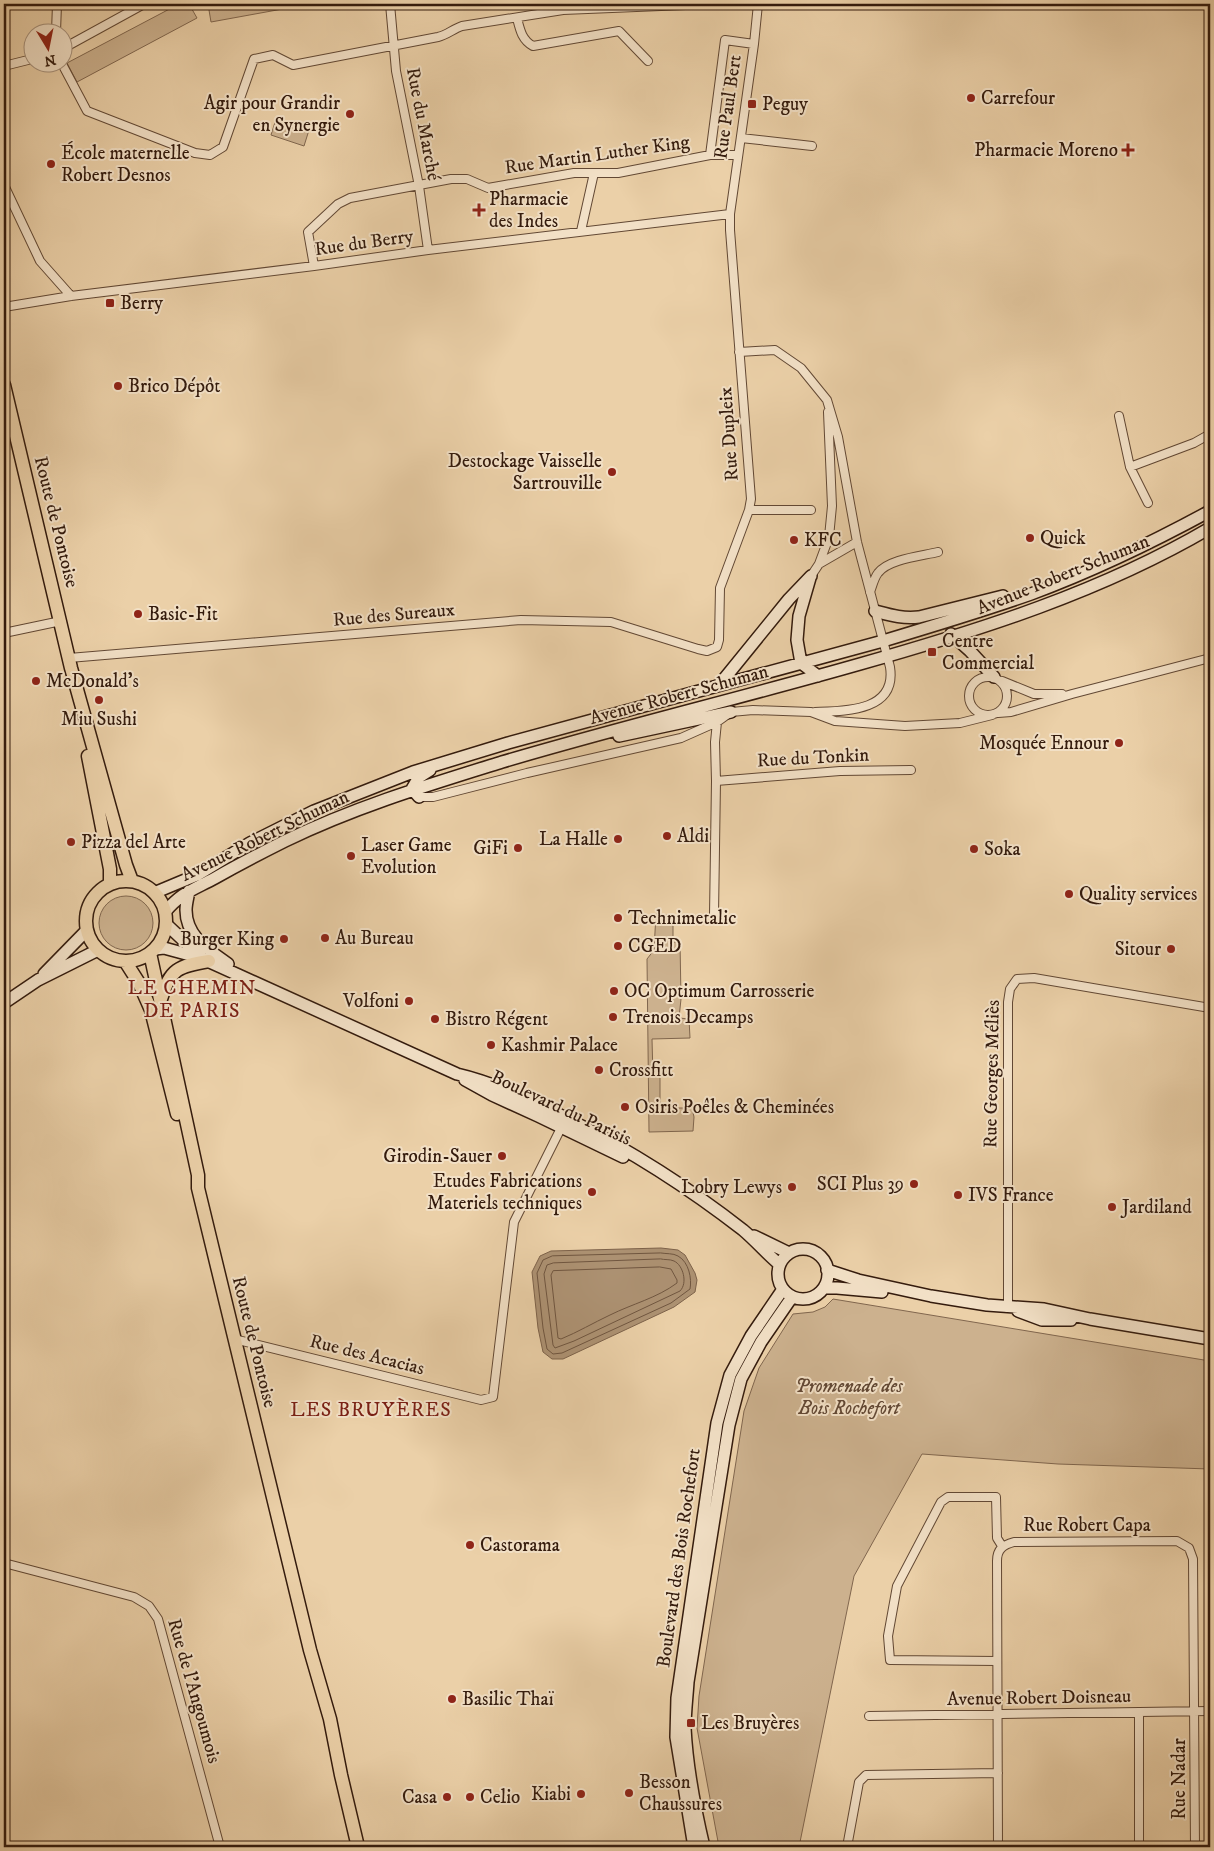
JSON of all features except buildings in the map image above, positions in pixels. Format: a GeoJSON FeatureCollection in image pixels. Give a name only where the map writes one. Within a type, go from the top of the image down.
{"type":"FeatureCollection","features":[{"type":"Feature","properties":{"kind":"main road","name":"Route de Pontoise"},"geometry":{"type":"LineString","coordinates":[[4,385],[70,663],[110,869],[110,884]]}},
{"type":"Feature","properties":{"kind":"main road","name":"Avenue Robert Schuman"},"geometry":{"type":"LineString","coordinates":[[154,893],[197,875],[250,843],[314,811],[373,787],[437,764],[508,743],[937,625],[1063,581],[1140,546],[1210,511]]}},
{"type":"Feature","properties":{"kind":"main road","name":"Avenue Robert Schuman"},"geometry":{"type":"LineString","coordinates":[[166,918],[176,899],[189,891],[320,824],[558,746],[818,676],[955,636],[1056,601],[1123,573],[1183,544],[1210,528]]}},
{"type":"Feature","properties":{"kind":"main road"},"geometry":{"type":"LineString","coordinates":[[811,576],[797,628],[796,640],[801,663],[818,676]]}},
{"type":"Feature","properties":{"kind":"main road"},"geometry":{"type":"LineString","coordinates":[[720,684],[789,599],[811,576]]}},
{"type":"Feature","properties":{"kind":"main road"},"geometry":{"type":"LineString","coordinates":[[875,611],[900,618],[919,617],[1063,581]]}},
{"type":"Feature","properties":{"kind":"main road"},"geometry":{"type":"LineString","coordinates":[[937,625],[955,636],[997,679]]}},
{"type":"Feature","properties":{"kind":"main road","name":"Route de Pontoise"},"geometry":{"type":"LineString","coordinates":[[70,663],[132,882]]}},
{"type":"Feature","properties":{"kind":"main road"},"geometry":{"type":"LineString","coordinates":[[558,746],[624,736],[731,712]]}},
{"type":"Feature","properties":{"kind":"main road"},"geometry":{"type":"LineString","coordinates":[[415,793],[419,777],[437,764]]}},
{"type":"Feature","properties":{"kind":"main road"},"geometry":{"type":"LineString","coordinates":[[132,882],[154,893],[163,905],[166,918],[161,941],[153,951],[142,958],[125,961],[110,958],[98,950],[91,941],[87,930],[86,918],[88,907],[94,896],[110,884],[132,882]]}},
{"type":"Feature","properties":{"kind":"main road"},"geometry":{"type":"LineString","coordinates":[[189,891],[186,910],[188,923],[197,940],[243,976]]}},
{"type":"Feature","properties":{"kind":"main road","name":"Boulevard du Parisis"},"geometry":{"type":"LineString","coordinates":[[166,918],[205,959]]}},
{"type":"Feature","properties":{"kind":"main road"},"geometry":{"type":"LineString","coordinates":[[38,980],[87,930]]}},
{"type":"Feature","properties":{"kind":"main road","name":"Boulevard du Parisis"},"geometry":{"type":"LineString","coordinates":[[153,951],[164,948],[205,959],[457,1074],[473,1078],[521,1097],[564,1123],[653,1168],[691,1191],[745,1232],[779,1264]]}},
{"type":"Feature","properties":{"kind":"main road"},"geometry":{"type":"LineString","coordinates":[[4,1003],[38,980],[98,950]]}},
{"type":"Feature","properties":{"kind":"main road","name":"Route de Pontoise"},"geometry":{"type":"LineString","coordinates":[[153,951],[161,1002],[198,1175],[198,1188]]}},
{"type":"Feature","properties":{"kind":"main road"},"geometry":{"type":"LineString","coordinates":[[161,1002],[166,984],[172,974],[184,966],[205,959]]}},
{"type":"Feature","properties":{"kind":"main road","name":"Route de Pontoise"},"geometry":{"type":"LineString","coordinates":[[125,961],[139,983],[151,1010],[192,1176],[198,1188],[310,1650],[330,1719],[358,1847]]}},
{"type":"Feature","properties":{"kind":"main road","name":"Boulevard du Parisis"},"geometry":{"type":"LineString","coordinates":[[745,1232],[789,1253]]}},
{"type":"Feature","properties":{"kind":"main road"},"geometry":{"type":"LineString","coordinates":[[796,1250],[810,1250],[821,1258],[827,1270],[826,1282],[824,1288],[815,1296],[803,1299],[787,1293],[778,1279],[779,1264],[789,1253],[796,1250]]}},
{"type":"Feature","properties":{"kind":"main road"},"geometry":{"type":"LineString","coordinates":[[827,1270],[858,1280],[931,1296],[1008,1308],[1044,1309],[1090,1319],[1210,1339]]}},
{"type":"Feature","properties":{"kind":"main road"},"geometry":{"type":"LineString","coordinates":[[824,1288],[931,1296]]}},
{"type":"Feature","properties":{"kind":"main road","name":"Boulevard des Bois Rochefort"},"geometry":{"type":"LineString","coordinates":[[694,1847],[676,1737],[677,1698],[717,1423],[730,1375],[750,1336],[787,1293]]}},
{"type":"Feature","properties":{"kind":"main road","name":"Boulevard des Bois Rochefort"},"geometry":{"type":"LineString","coordinates":[[704,1847],[691,1777],[685,1730],[688,1682],[729,1426],[741,1379],[787,1293]]}},
{"type":"Feature","properties":{"kind":"street"},"geometry":{"type":"LineString","coordinates":[[56,22],[57,4]]}},
{"type":"Feature","properties":{"kind":"street"},"geometry":{"type":"LineString","coordinates":[[72,44],[144,4]]}},
{"type":"Feature","properties":{"kind":"street","name":"Rue du Marché"},"geometry":{"type":"LineString","coordinates":[[390,4],[396,71],[419,186],[428,250]]}},
{"type":"Feature","properties":{"kind":"street"},"geometry":{"type":"LineString","coordinates":[[66,72],[86,111],[195,153],[210,155],[223,147],[254,59],[273,55],[293,65],[447,35],[456,28],[563,10],[710,4]]}},
{"type":"Feature","properties":{"kind":"street","name":"Rue Paul Bert"},"geometry":{"type":"LineString","coordinates":[[730,214],[758,4]]}},
{"type":"Feature","properties":{"kind":"street"},"geometry":{"type":"LineString","coordinates":[[517,18],[526,43],[533,46],[619,31],[648,62]]}},
{"type":"Feature","properties":{"kind":"street","name":"Rue Martin Luther King"},"geometry":{"type":"LineString","coordinates":[[710,155],[725,40],[754,44]]}},
{"type":"Feature","properties":{"kind":"street"},"geometry":{"type":"LineString","coordinates":[[4,66],[22,62]]}},
{"type":"Feature","properties":{"kind":"street"},"geometry":{"type":"LineString","coordinates":[[741,138],[812,146]]}},
{"type":"Feature","properties":{"kind":"street","name":"Rue Martin Luther King"},"geometry":{"type":"LineString","coordinates":[[419,186],[451,179],[467,179],[488,188],[574,173],[618,173],[710,155],[738,155]]}},
{"type":"Feature","properties":{"kind":"street"},"geometry":{"type":"LineString","coordinates":[[581,231],[594,173]]}},
{"type":"Feature","properties":{"kind":"street"},"geometry":{"type":"LineString","coordinates":[[4,185],[40,261],[71,296]]}},
{"type":"Feature","properties":{"kind":"street"},"geometry":{"type":"LineString","coordinates":[[314,266],[308,232],[338,204],[350,198],[419,186]]}},
{"type":"Feature","properties":{"kind":"street","name":"Rue du Berry"},"geometry":{"type":"LineString","coordinates":[[4,308],[71,296],[428,250],[730,214]]}},
{"type":"Feature","properties":{"kind":"street","name":"Rue Dupleix"},"geometry":{"type":"LineString","coordinates":[[717,647],[719,640],[720,588],[749,510],[751,498],[730,214]]}},
{"type":"Feature","properties":{"kind":"street"},"geometry":{"type":"LineString","coordinates":[[415,793],[433,797],[527,773],[681,738],[717,722],[731,712],[753,710],[810,712],[851,710],[870,705],[884,694],[891,680],[891,672],[857,542],[838,437],[828,400],[801,368],[776,350],[739,352]]}},
{"type":"Feature","properties":{"kind":"street"},"geometry":{"type":"LineString","coordinates":[[811,576],[819,564],[829,537],[832,506],[828,400]]}},
{"type":"Feature","properties":{"kind":"street"},"geometry":{"type":"LineString","coordinates":[[1120,416],[1130,467],[1148,503]]}},
{"type":"Feature","properties":{"kind":"street"},"geometry":{"type":"LineString","coordinates":[[1130,467],[1194,443],[1210,434]]}},
{"type":"Feature","properties":{"kind":"street"},"geometry":{"type":"LineString","coordinates":[[749,510],[812,510]]}},
{"type":"Feature","properties":{"kind":"street"},"geometry":{"type":"LineString","coordinates":[[819,564],[857,542]]}},
{"type":"Feature","properties":{"kind":"street"},"geometry":{"type":"LineString","coordinates":[[870,592],[878,573],[888,565],[938,552]]}},
{"type":"Feature","properties":{"kind":"street","name":"Rue des Sureaux"},"geometry":{"type":"LineString","coordinates":[[70,663],[521,620],[611,622],[698,649],[707,651],[717,647]]}},
{"type":"Feature","properties":{"kind":"street"},"geometry":{"type":"LineString","coordinates":[[4,633],[61,622]]}},
{"type":"Feature","properties":{"kind":"street"},"geometry":{"type":"LineString","coordinates":[[1072,694],[1034,694],[997,679],[981,678],[976,681],[969,692],[969,698],[970,705],[980,714],[1011,712],[1210,658]]}},
{"type":"Feature","properties":{"kind":"street"},"geometry":{"type":"LineString","coordinates":[[810,712],[835,721],[905,726],[960,723],[995,714],[1007,703],[1008,697],[1004,684],[997,679]]}},
{"type":"Feature","properties":{"kind":"street"},"geometry":{"type":"LineString","coordinates":[[714,915],[715,742],[717,722]]}},
{"type":"Feature","properties":{"kind":"street","name":"Rue du Tonkin"},"geometry":{"type":"LineString","coordinates":[[716,781],[840,771],[911,770]]}},
{"type":"Feature","properties":{"kind":"street","name":"Rue Georges Méliès"},"geometry":{"type":"LineString","coordinates":[[1008,1308],[1008,1002],[1010,989],[1013,984],[1017,979],[1034,978],[1210,1008]]}},
{"type":"Feature","properties":{"kind":"street","name":"Rue des Acacias"},"geometry":{"type":"LineString","coordinates":[[234,1339],[482,1400],[493,1397],[514,1222],[564,1123]]}},
{"type":"Feature","properties":{"kind":"street"},"geometry":{"type":"LineString","coordinates":[[997,1661],[890,1660],[888,1636],[897,1586],[941,1502],[948,1497],[996,1497],[997,1538],[1002,1546]]}},
{"type":"Feature","properties":{"kind":"street","name":"Rue Robert Capa"},"geometry":{"type":"LineString","coordinates":[[998,1847],[997,1554],[1002,1546],[1014,1542],[1177,1541],[1189,1548],[1194,1559],[1195,1712]]}},
{"type":"Feature","properties":{"kind":"street","name":"Rue de l'Angoumois"},"geometry":{"type":"LineString","coordinates":[[4,1563],[134,1597],[149,1606],[158,1619],[220,1847]]}},
{"type":"Feature","properties":{"kind":"street","name":"Avenue Robert Doisneau"},"geometry":{"type":"LineString","coordinates":[[869,1716],[1210,1711]]}},
{"type":"Feature","properties":{"kind":"street"},"geometry":{"type":"LineString","coordinates":[[1139,1712],[1139,1847]]}},
{"type":"Feature","properties":{"kind":"street","name":"Rue Nadar"},"geometry":{"type":"LineString","coordinates":[[1195,1712],[1195,1847]]}},
{"type":"Feature","properties":{"kind":"street"},"geometry":{"type":"LineString","coordinates":[[847,1847],[859,1782],[866,1775],[998,1773]]}},
{"type":"Feature","properties":{"kind":"green space"},"geometry":{"type":"Polygon","coordinates":[[[179,4],[189,4],[197,18],[77,82],[72,72],[72,60],[179,4]]]}},
{"type":"Feature","properties":{"kind":"green space"},"geometry":{"type":"Polygon","coordinates":[[[208,4],[310,4],[211,22],[208,4]]]}},
{"type":"Feature","properties":{"kind":"green space"},"geometry":{"type":"Polygon","coordinates":[[[276,119],[309,130],[304,146],[271,135],[276,119]]]}},
{"type":"Feature","properties":{"kind":"green space"},"geometry":{"type":"Polygon","coordinates":[[[126,896],[136,898],[145,904],[151,913],[153,923],[151,933],[145,942],[136,948],[126,950],[116,948],[107,942],[101,933],[99,923],[101,913],[107,904],[116,898],[126,896]]]}},
{"type":"Feature","properties":{"kind":"green space"},"geometry":{"type":"Polygon","coordinates":[[[656,914],[673,915],[673,942],[680,942],[681,999],[679,1018],[689,1019],[690,1038],[652,1039],[653,1077],[660,1077],[660,1104],[668,1108],[692,1108],[694,1117],[693,1131],[649,1132],[647,959],[654,950],[656,914]]]}},
{"type":"Feature","properties":{"kind":"green space","name":"Promenade des Bois Rochefort"},"geometry":{"type":"Polygon","coordinates":[[[833,1299],[1210,1361],[1210,1469],[1058,1464],[922,1454],[854,1576],[799,1847],[719,1847],[697,1728],[699,1696],[744,1411],[759,1368],[793,1314],[813,1312],[825,1307],[833,1299]]]}},
{"type":"Feature","properties":{"kind":"water"},"geometry":{"type":"Polygon","coordinates":[[[661,1248],[678,1250],[685,1255],[697,1280],[695,1292],[674,1307],[563,1359],[552,1359],[543,1352],[538,1328],[532,1272],[540,1256],[551,1251],[661,1248]]]}},
{"type":"Feature","properties":{"kind":"place","name":"Carrefour"},"geometry":{"type":"Point","coordinates":[971,98]}},
{"type":"Feature","properties":{"kind":"place","name":"Peguy"},"geometry":{"type":"Point","coordinates":[752,104]}},
{"type":"Feature","properties":{"kind":"place","name":"Agir pour Grandir en Synergie"},"geometry":{"type":"Point","coordinates":[350,114]}},
{"type":"Feature","properties":{"kind":"place","name":"Pharmacie Moreno"},"geometry":{"type":"Point","coordinates":[1128,150]}},
{"type":"Feature","properties":{"kind":"place","name":"École maternelle Robert Desnos"},"geometry":{"type":"Point","coordinates":[51,164]}},
{"type":"Feature","properties":{"kind":"place","name":"Pharmacie des Indes"},"geometry":{"type":"Point","coordinates":[479,210]}},
{"type":"Feature","properties":{"kind":"place","name":"Berry"},"geometry":{"type":"Point","coordinates":[110,303]}},
{"type":"Feature","properties":{"kind":"place","name":"Brico Dépôt"},"geometry":{"type":"Point","coordinates":[118,386]}},
{"type":"Feature","properties":{"kind":"place","name":"Destockage Vaisselle Sartrouville"},"geometry":{"type":"Point","coordinates":[612,472]}},
{"type":"Feature","properties":{"kind":"place","name":"Quick"},"geometry":{"type":"Point","coordinates":[1030,538]}},
{"type":"Feature","properties":{"kind":"place","name":"KFC"},"geometry":{"type":"Point","coordinates":[794,540]}},
{"type":"Feature","properties":{"kind":"place","name":"Basic-Fit"},"geometry":{"type":"Point","coordinates":[138,614]}},
{"type":"Feature","properties":{"kind":"place","name":"Centre Commercial"},"geometry":{"type":"Point","coordinates":[932,652]}},
{"type":"Feature","properties":{"kind":"place","name":"McDonald's"},"geometry":{"type":"Point","coordinates":[36,681]}},
{"type":"Feature","properties":{"kind":"place","name":"Miu Sushi"},"geometry":{"type":"Point","coordinates":[99,700]}},
{"type":"Feature","properties":{"kind":"place","name":"Mosquée Ennour"},"geometry":{"type":"Point","coordinates":[1119,743]}},
{"type":"Feature","properties":{"kind":"place","name":"Aldi"},"geometry":{"type":"Point","coordinates":[667,836]}},
{"type":"Feature","properties":{"kind":"place","name":"La Halle"},"geometry":{"type":"Point","coordinates":[618,839]}},
{"type":"Feature","properties":{"kind":"place","name":"Pizza del Arte"},"geometry":{"type":"Point","coordinates":[71,842]}},
{"type":"Feature","properties":{"kind":"place","name":"GiFi"},"geometry":{"type":"Point","coordinates":[518,848]}},
{"type":"Feature","properties":{"kind":"place","name":"Soka"},"geometry":{"type":"Point","coordinates":[974,849]}},
{"type":"Feature","properties":{"kind":"place","name":"Laser Game Evolution"},"geometry":{"type":"Point","coordinates":[351,856]}},
{"type":"Feature","properties":{"kind":"place","name":"Quality services"},"geometry":{"type":"Point","coordinates":[1069,894]}},
{"type":"Feature","properties":{"kind":"place","name":"Technimetalic"},"geometry":{"type":"Point","coordinates":[618,918]}},
{"type":"Feature","properties":{"kind":"place","name":"Au Bureau"},"geometry":{"type":"Point","coordinates":[325,938]}},
{"type":"Feature","properties":{"kind":"place","name":"Burger King"},"geometry":{"type":"Point","coordinates":[284,939]}},
{"type":"Feature","properties":{"kind":"place","name":"CGED"},"geometry":{"type":"Point","coordinates":[618,946]}},
{"type":"Feature","properties":{"kind":"place","name":"Sitour"},"geometry":{"type":"Point","coordinates":[1171,949]}},
{"type":"Feature","properties":{"kind":"place","name":"OC Optimum Carrosserie"},"geometry":{"type":"Point","coordinates":[614,991]}},
{"type":"Feature","properties":{"kind":"place","name":"Volfoni"},"geometry":{"type":"Point","coordinates":[409,1001]}},
{"type":"Feature","properties":{"kind":"place","name":"Trenois Decamps"},"geometry":{"type":"Point","coordinates":[613,1017]}},
{"type":"Feature","properties":{"kind":"place","name":"Bistro Régent"},"geometry":{"type":"Point","coordinates":[435,1019]}},
{"type":"Feature","properties":{"kind":"place","name":"Kashmir Palace"},"geometry":{"type":"Point","coordinates":[491,1045]}},
{"type":"Feature","properties":{"kind":"place","name":"Crossfitt"},"geometry":{"type":"Point","coordinates":[599,1070]}},
{"type":"Feature","properties":{"kind":"place","name":"Osiris Poêles & Cheminées"},"geometry":{"type":"Point","coordinates":[625,1107]}},
{"type":"Feature","properties":{"kind":"place","name":"Girodin-Sauer"},"geometry":{"type":"Point","coordinates":[502,1156]}},
{"type":"Feature","properties":{"kind":"place","name":"SCI Plus 39"},"geometry":{"type":"Point","coordinates":[914,1184]}},
{"type":"Feature","properties":{"kind":"place","name":"Lobry Lewys"},"geometry":{"type":"Point","coordinates":[792,1187]}},
{"type":"Feature","properties":{"kind":"place","name":"Etudes Fabrications Materiels techniques"},"geometry":{"type":"Point","coordinates":[592,1192]}},
{"type":"Feature","properties":{"kind":"place","name":"IVS France"},"geometry":{"type":"Point","coordinates":[958,1195]}},
{"type":"Feature","properties":{"kind":"place","name":"Jardiland"},"geometry":{"type":"Point","coordinates":[1112,1207]}},
{"type":"Feature","properties":{"kind":"place","name":"Castorama"},"geometry":{"type":"Point","coordinates":[470,1545]}},
{"type":"Feature","properties":{"kind":"place","name":"Basilic Thaï"},"geometry":{"type":"Point","coordinates":[452,1699]}},
{"type":"Feature","properties":{"kind":"place","name":"Les Bruyères"},"geometry":{"type":"Point","coordinates":[691,1723]}},
{"type":"Feature","properties":{"kind":"place","name":"Besson Chaussures"},"geometry":{"type":"Point","coordinates":[629,1793]}},
{"type":"Feature","properties":{"kind":"place","name":"Kiabi"},"geometry":{"type":"Point","coordinates":[581,1794]}},
{"type":"Feature","properties":{"kind":"place","name":"Casa"},"geometry":{"type":"Point","coordinates":[447,1797]}},
{"type":"Feature","properties":{"kind":"place","name":"Celio"},"geometry":{"type":"Point","coordinates":[470,1797]}},
{"type":"Feature","properties":{"kind":"district","name":"LE CHEMIN DE PARIS"},"geometry":{"type":"Point","coordinates":[192,1000]}},
{"type":"Feature","properties":{"kind":"district","name":"LES BRUYÈRES"},"geometry":{"type":"Point","coordinates":[371,1410]}}]}
